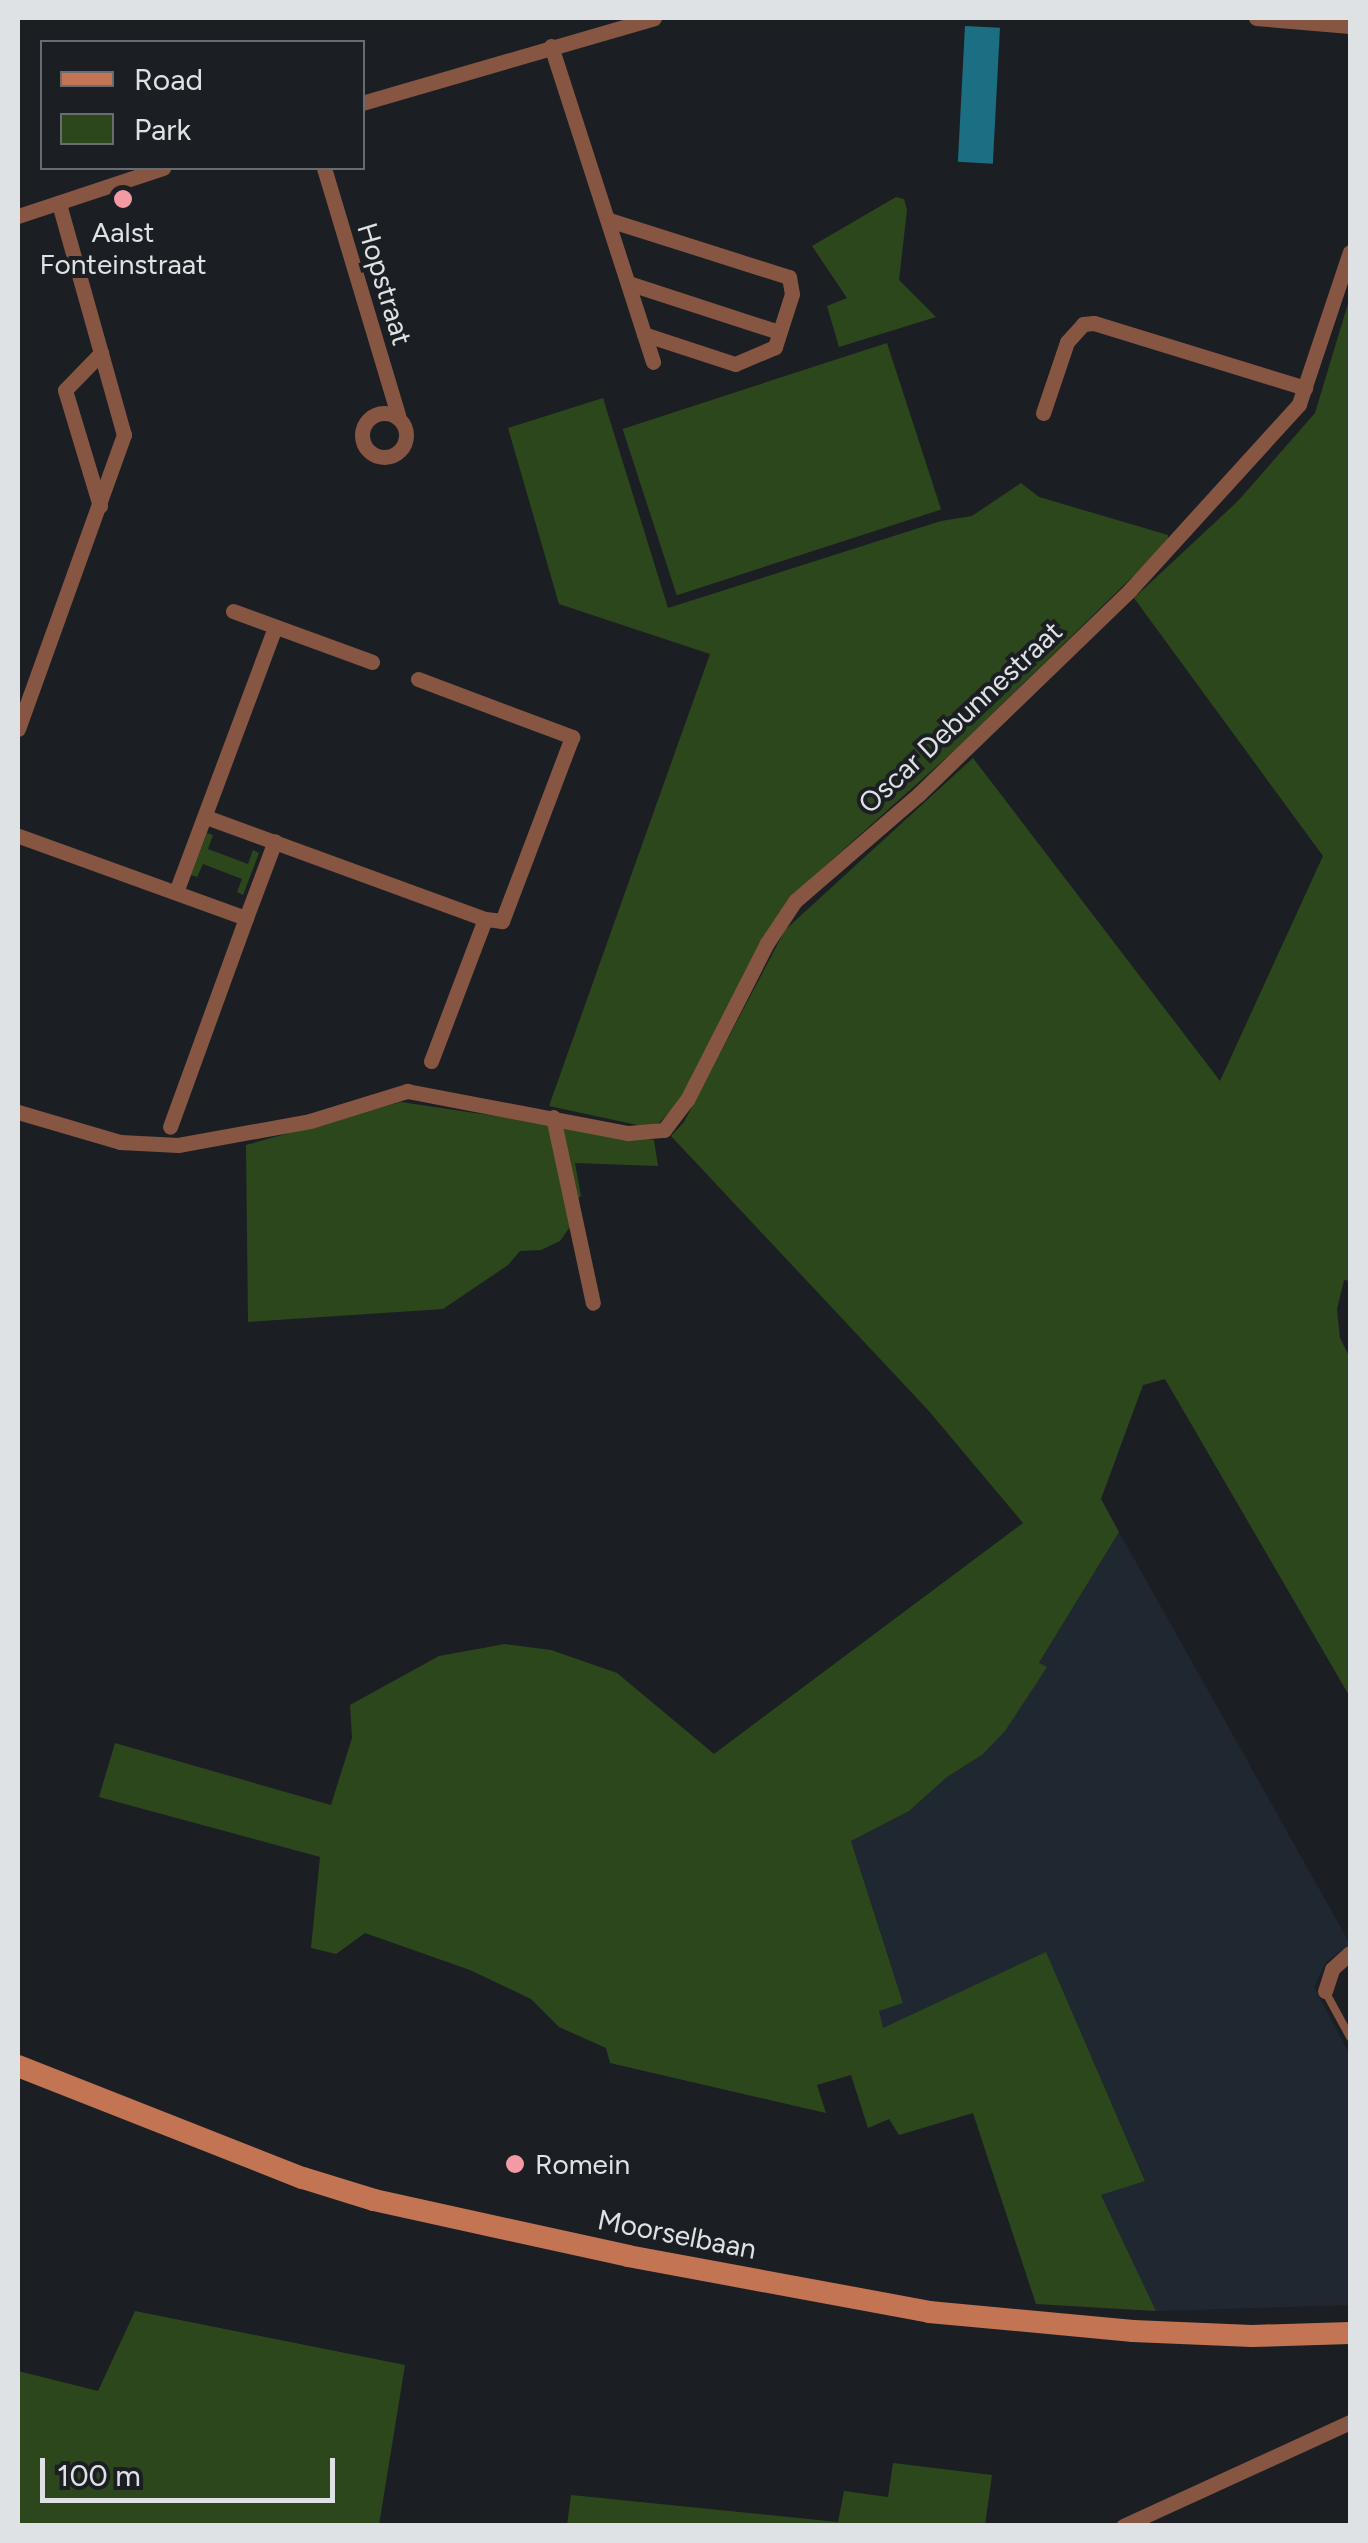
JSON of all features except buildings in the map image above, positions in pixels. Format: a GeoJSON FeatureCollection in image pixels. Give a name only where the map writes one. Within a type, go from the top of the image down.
{"type":"FeatureCollection","features":[{"type":"Feature","properties":{"kind":"main road","name":"Moorselbaan"},"geometry":{"type":"LineString","coordinates":[[18,2066],[303,2178],[374,2200],[628,2256],[947,2314],[1166,2332],[1252,2336],[1350,2333]]}},
{"type":"Feature","properties":{"kind":"street"},"geometry":{"type":"LineString","coordinates":[[365,101],[654,18]]}},
{"type":"Feature","properties":{"kind":"street"},"geometry":{"type":"LineString","coordinates":[[1256,18],[1350,26]]}},
{"type":"Feature","properties":{"kind":"street"},"geometry":{"type":"LineString","coordinates":[[551,46],[652,362]]}},
{"type":"Feature","properties":{"kind":"street"},"geometry":{"type":"LineString","coordinates":[[18,216],[157,170]]}},
{"type":"Feature","properties":{"kind":"street","name":"Hopstraat"},"geometry":{"type":"LineString","coordinates":[[325,170],[398,414]]}},
{"type":"Feature","properties":{"kind":"street"},"geometry":{"type":"LineString","coordinates":[[18,729],[124,435],[59,203]]}},
{"type":"Feature","properties":{"kind":"street"},"geometry":{"type":"LineString","coordinates":[[608,220],[789,276],[792,294],[775,347],[735,364],[644,334]]}},
{"type":"Feature","properties":{"kind":"street","name":"Oscar Debunnestraat"},"geometry":{"type":"LineString","coordinates":[[18,1112],[120,1142],[178,1145],[310,1121],[408,1091],[628,1132],[664,1130],[687,1100],[767,943],[796,901],[919,794],[1140,580],[1300,404],[1350,252]]}},
{"type":"Feature","properties":{"kind":"street"},"geometry":{"type":"LineString","coordinates":[[628,283],[780,332]]}},
{"type":"Feature","properties":{"kind":"street"},"geometry":{"type":"LineString","coordinates":[[1043,413],[1067,342],[1083,324],[1096,324],[1306,388]]}},
{"type":"Feature","properties":{"kind":"street"},"geometry":{"type":"LineString","coordinates":[[100,506],[65,390],[101,353]]}},
{"type":"Feature","properties":{"kind":"street"},"geometry":{"type":"LineString","coordinates":[[233,612],[372,662]]}},
{"type":"Feature","properties":{"kind":"street"},"geometry":{"type":"LineString","coordinates":[[176,892],[275,626]]}},
{"type":"Feature","properties":{"kind":"street"},"geometry":{"type":"LineString","coordinates":[[206,816],[485,919],[502,921],[572,737],[418,678]]}},
{"type":"Feature","properties":{"kind":"street"},"geometry":{"type":"LineString","coordinates":[[18,836],[246,918]]}},
{"type":"Feature","properties":{"kind":"street"},"geometry":{"type":"LineString","coordinates":[[170,1127],[275,841]]}},
{"type":"Feature","properties":{"kind":"street"},"geometry":{"type":"LineString","coordinates":[[431,1061],[485,919]]}},
{"type":"Feature","properties":{"kind":"street"},"geometry":{"type":"LineString","coordinates":[[554,1118],[593,1303]]}},
{"type":"Feature","properties":{"kind":"street"},"geometry":{"type":"LineString","coordinates":[[1325,1991],[1332,1970],[1350,1953]]}},
{"type":"Feature","properties":{"kind":"street"},"geometry":{"type":"LineString","coordinates":[[1123,2526],[1350,2422]]}},
{"type":"Feature","properties":{"kind":"lane"},"geometry":{"type":"LineString","coordinates":[[1325,1991],[1350,2036]]}},
{"type":"Feature","properties":{"kind":"shaded area"},"geometry":{"type":"Polygon","coordinates":[[[1119,1532],[1350,1944],[1326,1962],[1314,1987],[1350,2055],[1350,2305],[1156,2311],[1101,2195],[1145,2180],[1046,1953],[883,2028],[878,2011],[903,2002],[851,1841],[909,1811],[947,1777],[982,1755],[1046,1667],[1039,1664],[1119,1532]]]}},
{"type":"Feature","properties":{"kind":"green space"},"geometry":{"type":"Polygon","coordinates":[[[896,197],[904,199],[907,210],[899,280],[936,317],[839,347],[827,306],[847,298],[812,246],[896,197]]]}},
{"type":"Feature","properties":{"kind":"green space"},"geometry":{"type":"Polygon","coordinates":[[[1350,297],[1350,1281],[1344,1280],[1337,1309],[1340,1338],[1350,1358],[1350,1697],[1165,1379],[1143,1385],[1101,1499],[1119,1532],[1039,1663],[1047,1667],[1005,1731],[982,1755],[947,1777],[909,1811],[851,1841],[903,2003],[879,2011],[883,2028],[1046,1952],[1145,2181],[1101,2195],[1156,2311],[1036,2304],[973,2113],[899,2135],[889,2119],[868,2128],[851,2075],[817,2085],[826,2113],[610,2063],[606,2048],[559,2027],[531,1999],[470,1970],[365,1933],[336,1954],[311,1948],[320,1857],[99,1797],[115,1743],[331,1805],[352,1738],[350,1705],[439,1656],[505,1644],[551,1650],[617,1673],[714,1754],[1023,1523],[928,1410],[671,1136],[684,1122],[785,930],[973,758],[1220,1081],[1323,856],[1134,598],[1238,501],[1315,413],[1350,297]]]}},
{"type":"Feature","properties":{"kind":"green space"},"geometry":{"type":"Polygon","coordinates":[[[887,343],[941,509],[677,595],[623,429],[887,343]]]}},
{"type":"Feature","properties":{"kind":"green space"},"geometry":{"type":"Polygon","coordinates":[[[603,398],[668,608],[941,521],[972,516],[1021,483],[1039,497],[1168,535],[1168,542],[956,749],[788,899],[678,1103],[659,1123],[642,1126],[549,1106],[710,654],[559,604],[508,428],[603,398]]]}},
{"type":"Feature","properties":{"kind":"green space"},"geometry":{"type":"Polygon","coordinates":[[[207,833],[213,835],[208,849],[248,864],[253,850],[259,853],[243,895],[237,892],[242,879],[203,864],[197,877],[191,875],[207,833]]]}},
{"type":"Feature","properties":{"kind":"green space"},"geometry":{"type":"Polygon","coordinates":[[[401,1102],[654,1140],[658,1166],[575,1163],[581,1196],[575,1201],[572,1224],[560,1241],[541,1250],[520,1251],[508,1265],[443,1309],[248,1322],[246,1145],[401,1102]]]}},
{"type":"Feature","properties":{"kind":"green space"},"geometry":{"type":"Polygon","coordinates":[[[135,2311],[405,2365],[379,2525],[18,2525],[18,2371],[98,2391],[135,2311]]]}},
{"type":"Feature","properties":{"kind":"green space"},"geometry":{"type":"Polygon","coordinates":[[[893,2463],[992,2475],[985,2525],[567,2525],[571,2495],[838,2522],[844,2491],[888,2497],[893,2463]]]}},
{"type":"Feature","properties":{"kind":"water"},"geometry":{"type":"Polygon","coordinates":[[[965,26],[1000,28],[993,164],[958,162],[965,26]]]}},
{"type":"Feature","properties":{"kind":"place","name":"Aalst Fonteinstraat"},"geometry":{"type":"Point","coordinates":[123,199]}},
{"type":"Feature","properties":{"kind":"place","name":"Romein"},"geometry":{"type":"Point","coordinates":[515,2164]}}]}
